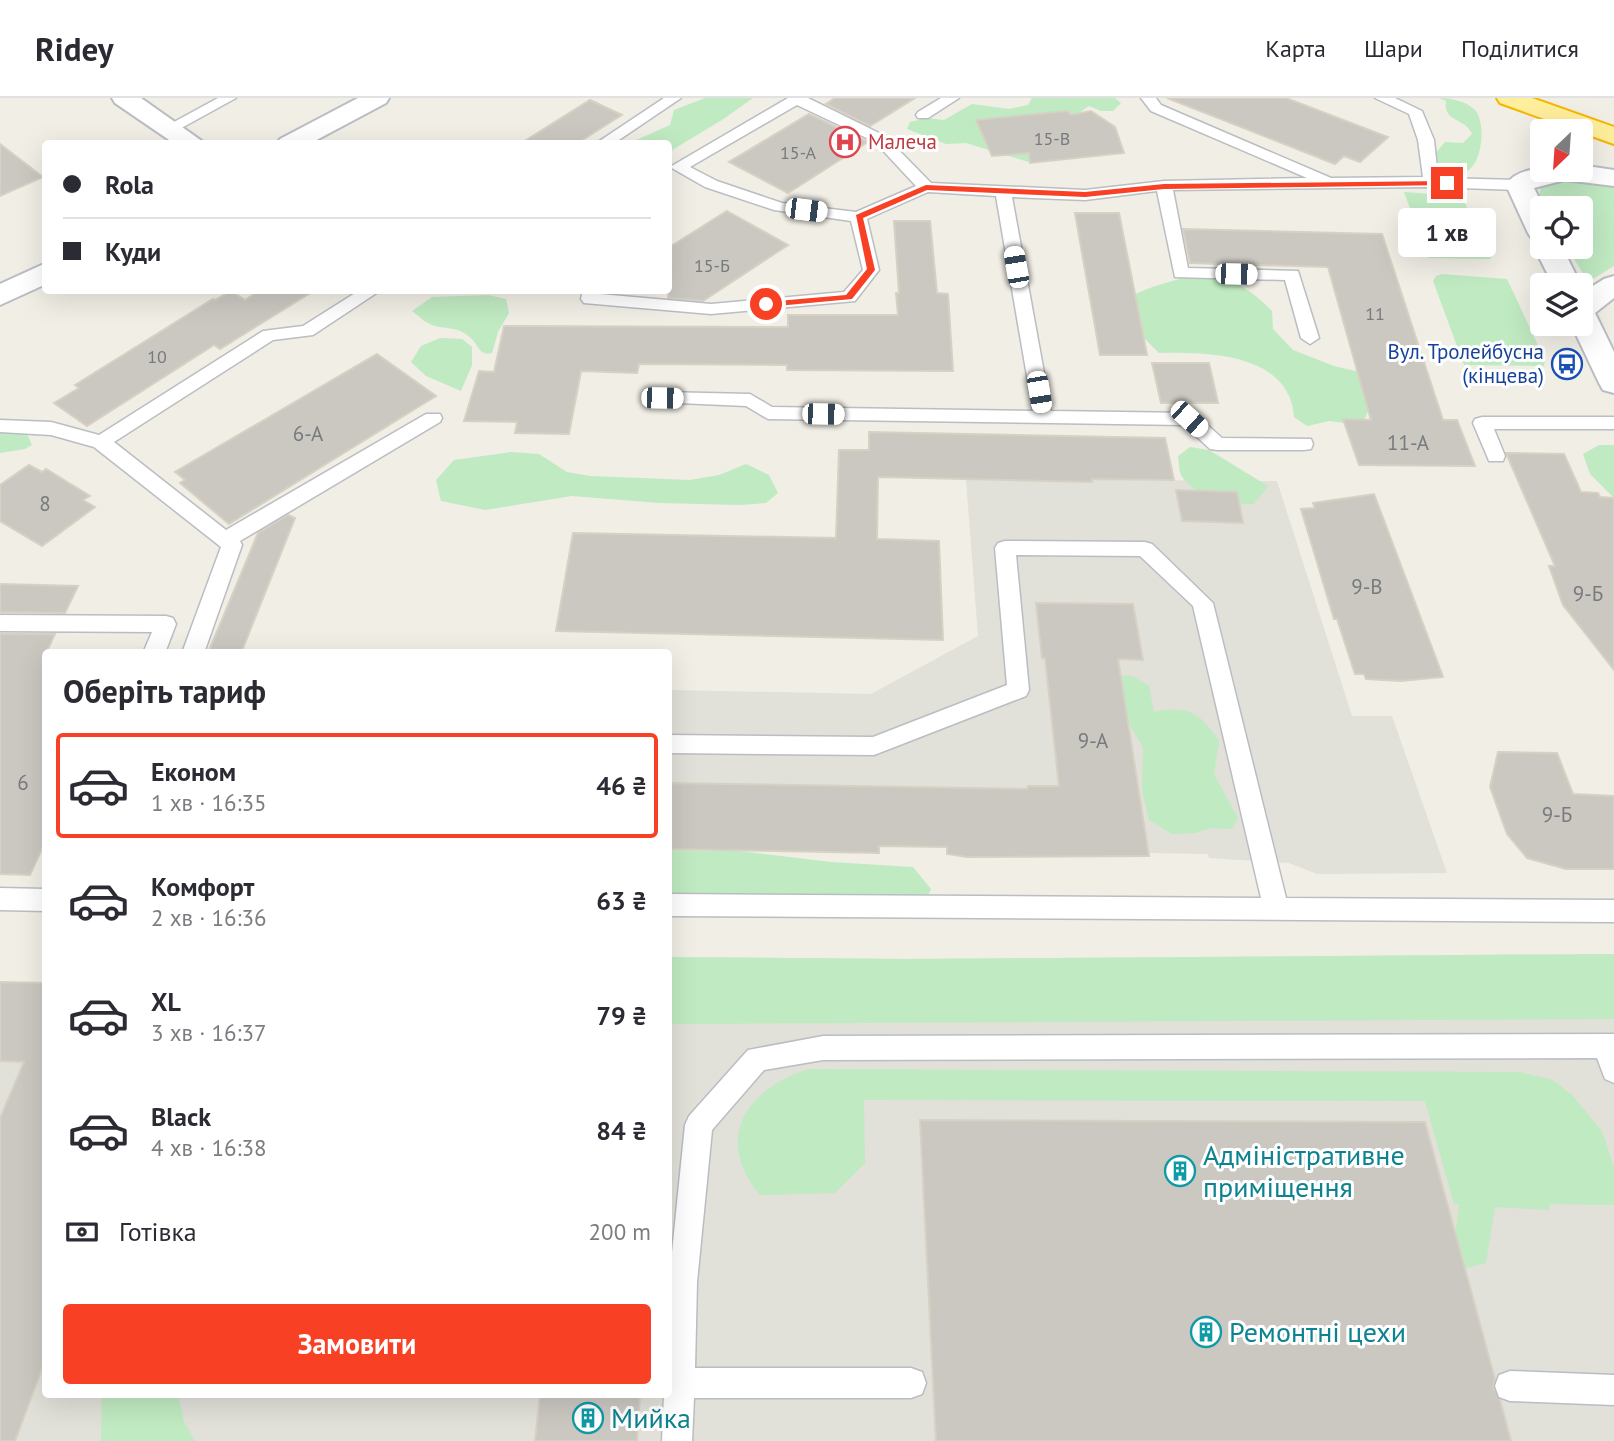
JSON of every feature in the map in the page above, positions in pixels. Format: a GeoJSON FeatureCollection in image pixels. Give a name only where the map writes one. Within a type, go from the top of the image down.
{"type":"FeatureCollection","features":[{"type":"Feature","properties":{"kind":"highway"},"geometry":{"type":"LineString","coordinates":[[1509,98],[1545,119]]}},
{"type":"Feature","properties":{"kind":"highway"},"geometry":{"type":"LineString","coordinates":[[1593,132],[1614,136]]}},
{"type":"Feature","properties":{"kind":"street"},"geometry":{"type":"LineString","coordinates":[[124,98],[188,140]]}},
{"type":"Feature","properties":{"kind":"street"},"geometry":{"type":"LineString","coordinates":[[297,140],[377,98]]}},
{"type":"Feature","properties":{"kind":"street"},"geometry":{"type":"LineString","coordinates":[[1519,185],[1530,166]]}},
{"type":"Feature","properties":{"kind":"street"},"geometry":{"type":"LineString","coordinates":[[1519,185],[1540,175],[1567,172],[1581,171],[1614,178]]}},
{"type":"Feature","properties":{"kind":"street"},"geometry":{"type":"LineString","coordinates":[[1519,185],[1530,208]]}},
{"type":"Feature","properties":{"kind":"street"},"geometry":{"type":"LineString","coordinates":[[0,296],[42,274]]}},
{"type":"Feature","properties":{"kind":"street"},"geometry":{"type":"LineString","coordinates":[[1593,298],[1614,285]]}},
{"type":"Feature","properties":{"kind":"street"},"geometry":{"type":"LineString","coordinates":[[1591,336],[1614,383]]}},
{"type":"Feature","properties":{"kind":"lane"},"geometry":{"type":"LineString","coordinates":[[171,128],[229,98]]}},
{"type":"Feature","properties":{"kind":"lane"},"geometry":{"type":"LineString","coordinates":[[608,140],[674,98]]}},
{"type":"Feature","properties":{"kind":"lane"},"geometry":{"type":"LineString","coordinates":[[923,116],[952,98]]}},
{"type":"Feature","properties":{"kind":"lane"},"geometry":{"type":"LineString","coordinates":[[1148,98],[1156,108],[1334,184]]}},
{"type":"Feature","properties":{"kind":"lane"},"geometry":{"type":"LineString","coordinates":[[1382,98],[1415,111],[1426,140],[1431,182]]}},
{"type":"Feature","properties":{"kind":"lane"},"geometry":{"type":"LineString","coordinates":[[673,169],[795,100],[803,101],[880,139],[926,187]]}},
{"type":"Feature","properties":{"kind":"lane"},"geometry":{"type":"LineString","coordinates":[[673,169],[780,207],[858,217],[926,187],[1085,195],[1164,186],[1431,182],[1519,185]]}},
{"type":"Feature","properties":{"kind":"lane"},"geometry":{"type":"LineString","coordinates":[[1164,186],[1181,273],[1292,275],[1310,338]]}},
{"type":"Feature","properties":{"kind":"lane"},"geometry":{"type":"LineString","coordinates":[[1003,192],[1043,417]]}},
{"type":"Feature","properties":{"kind":"lane"},"geometry":{"type":"LineString","coordinates":[[591,294],[590,299],[711,309],[849,297],[871,270],[858,217]]}},
{"type":"Feature","properties":{"kind":"lane"},"geometry":{"type":"LineString","coordinates":[[101,442],[269,335],[307,331],[367,294]]}},
{"type":"Feature","properties":{"kind":"lane"},"geometry":{"type":"LineString","coordinates":[[662,398],[750,400],[768,414],[1189,419],[1217,444],[1304,444]]}},
{"type":"Feature","properties":{"kind":"lane"},"geometry":{"type":"LineString","coordinates":[[225,540],[433,418]]}},
{"type":"Feature","properties":{"kind":"lane"},"geometry":{"type":"LineString","coordinates":[[1496,456],[1482,423],[1614,423]]}},
{"type":"Feature","properties":{"kind":"lane"},"geometry":{"type":"LineString","coordinates":[[0,426],[20,424],[63,429],[101,442],[232,545],[194,649]]}},
{"type":"Feature","properties":{"kind":"lane"},"geometry":{"type":"LineString","coordinates":[[672,744],[874,746],[1018,690],[1005,548],[1145,549],[1203,603],[1276,909]]}},
{"type":"Feature","properties":{"kind":"lane"},"geometry":{"type":"LineString","coordinates":[[0,623],[166,624],[156,649]]}},
{"type":"Feature","properties":{"kind":"lane"},"geometry":{"type":"LineString","coordinates":[[0,900],[42,900]]}},
{"type":"Feature","properties":{"kind":"lane"},"geometry":{"type":"LineString","coordinates":[[672,905],[1614,911]]}},
{"type":"Feature","properties":{"kind":"lane"},"geometry":{"type":"LineString","coordinates":[[677,1441],[683,1282],[699,1125],[757,1059],[823,1048],[1611,1054]]}},
{"type":"Feature","properties":{"kind":"lane"},"geometry":{"type":"LineString","coordinates":[[680,1383],[911,1382]]}},
{"type":"Feature","properties":{"kind":"lane"},"geometry":{"type":"LineString","coordinates":[[1510,1386],[1614,1390]]}},
{"type":"Feature","properties":{"kind":"shaded area"},"geometry":{"type":"Polygon","coordinates":[[[966,479],[1277,481],[1352,716],[1392,716],[1447,873],[1317,874],[1289,863],[1209,858],[1208,854],[1034,854],[1034,858],[947,854],[947,847],[880,846],[879,853],[672,849],[672,690],[871,694],[978,636],[966,479]]]}},
{"type":"Feature","properties":{"kind":"shaded area"},"geometry":{"type":"Polygon","coordinates":[[[1614,954],[1614,1441],[0,1441],[0,982],[42,982],[42,1398],[672,1398],[672,957],[904,959],[1614,954]]]}},
{"type":"Feature","properties":{"kind":"green space"},"geometry":{"type":"Polygon","coordinates":[[[705,98],[753,98],[672,150],[672,140],[637,140],[670,125],[674,110],[705,98]]]}},
{"type":"Feature","properties":{"kind":"green space"},"geometry":{"type":"Polygon","coordinates":[[[1032,98],[1115,98],[1121,103],[1113,111],[1101,111],[1089,106],[1069,120],[1045,158],[1032,163],[966,143],[946,144],[907,129],[910,122],[927,118],[944,120],[972,104],[1009,109],[1028,105],[1032,98]]]}},
{"type":"Feature","properties":{"kind":"green space"},"geometry":{"type":"Polygon","coordinates":[[[1439,98],[1463,102],[1475,110],[1481,123],[1477,160],[1465,172],[1445,173],[1437,167],[1434,155],[1445,142],[1463,143],[1472,134],[1465,125],[1451,117],[1446,101],[1439,98]]]}},
{"type":"Feature","properties":{"kind":"green space"},"geometry":{"type":"Polygon","coordinates":[[[1550,182],[1583,182],[1614,186],[1614,266],[1593,279],[1593,273],[1583,273],[1574,259],[1593,259],[1593,196],[1539,196],[1541,185],[1550,182]]]}},
{"type":"Feature","properties":{"kind":"green space"},"geometry":{"type":"Polygon","coordinates":[[[1404,192],[1461,196],[1492,255],[1490,259],[1428,258],[1404,192]]]}},
{"type":"Feature","properties":{"kind":"green space"},"geometry":{"type":"Polygon","coordinates":[[[1200,272],[1231,281],[1255,296],[1272,311],[1273,329],[1293,350],[1334,366],[1364,373],[1369,409],[1362,425],[1329,421],[1307,426],[1294,417],[1289,396],[1278,380],[1262,368],[1243,361],[1222,356],[1159,353],[1141,335],[1133,322],[1129,298],[1146,289],[1200,272]]]}},
{"type":"Feature","properties":{"kind":"green space"},"geometry":{"type":"Polygon","coordinates":[[[1442,274],[1507,279],[1530,328],[1530,336],[1534,336],[1545,360],[1544,366],[1464,365],[1433,281],[1436,276],[1442,274]]]}},
{"type":"Feature","properties":{"kind":"green space"},"geometry":{"type":"Polygon","coordinates":[[[488,295],[506,299],[509,313],[498,332],[492,353],[488,354],[482,352],[472,339],[461,331],[430,324],[412,311],[432,297],[488,295]]]}},
{"type":"Feature","properties":{"kind":"green space"},"geometry":{"type":"Polygon","coordinates":[[[440,338],[462,339],[472,347],[472,365],[461,391],[426,376],[411,362],[421,346],[440,338]]]}},
{"type":"Feature","properties":{"kind":"green space"},"geometry":{"type":"Polygon","coordinates":[[[0,433],[27,434],[32,445],[25,449],[0,453],[0,433]]]}},
{"type":"Feature","properties":{"kind":"green space"},"geometry":{"type":"Polygon","coordinates":[[[1599,445],[1614,445],[1614,498],[1590,474],[1583,454],[1599,445]]]}},
{"type":"Feature","properties":{"kind":"green space"},"geometry":{"type":"Polygon","coordinates":[[[1190,447],[1209,450],[1268,486],[1254,504],[1225,501],[1196,490],[1180,473],[1178,456],[1190,447]]]}},
{"type":"Feature","properties":{"kind":"green space"},"geometry":{"type":"Polygon","coordinates":[[[511,452],[539,454],[567,472],[590,476],[690,480],[719,475],[746,464],[769,475],[778,493],[766,503],[740,505],[659,503],[572,496],[485,510],[441,501],[436,480],[454,460],[511,452]]]}},
{"type":"Feature","properties":{"kind":"green space"},"geometry":{"type":"Polygon","coordinates":[[[1067,672],[1132,676],[1149,686],[1154,712],[1184,711],[1192,713],[1206,724],[1219,741],[1214,774],[1238,818],[1232,829],[1210,828],[1196,833],[1172,834],[1149,820],[1142,790],[1143,747],[1130,726],[1104,708],[1067,710],[1048,692],[1047,682],[1067,672]]]}},
{"type":"Feature","properties":{"kind":"green space"},"geometry":{"type":"Polygon","coordinates":[[[672,850],[738,851],[831,862],[913,867],[931,889],[924,904],[672,899],[672,850]]]}},
{"type":"Feature","properties":{"kind":"green space"},"geometry":{"type":"Polygon","coordinates":[[[1614,954],[1614,1019],[672,1024],[672,957],[904,959],[1614,954]]]}},
{"type":"Feature","properties":{"kind":"green space"},"geometry":{"type":"Polygon","coordinates":[[[808,1069],[1520,1072],[1553,1080],[1572,1095],[1602,1131],[1614,1167],[1614,1205],[1550,1204],[1549,1210],[1495,1207],[1486,1263],[1465,1268],[1455,1237],[1459,1204],[1454,1204],[1425,1101],[864,1100],[865,1163],[835,1193],[760,1195],[746,1174],[739,1154],[738,1136],[743,1119],[753,1103],[768,1089],[808,1069]]]}},
{"type":"Feature","properties":{"kind":"green space"},"geometry":{"type":"Polygon","coordinates":[[[102,1398],[179,1398],[184,1422],[195,1441],[101,1441],[102,1398]]]}},
{"type":"Feature","properties":{"kind":"building"},"geometry":{"type":"Polygon","coordinates":[[[835,98],[915,98],[870,126],[826,104],[835,98]]]}},
{"type":"Feature","properties":{"kind":"building"},"geometry":{"type":"Polygon","coordinates":[[[1167,98],[1286,98],[1388,137],[1360,162],[1344,156],[1335,164],[1167,98]]]}},
{"type":"Feature","properties":{"kind":"building"},"geometry":{"type":"Polygon","coordinates":[[[590,100],[622,115],[582,140],[526,140],[590,100]]]}},
{"type":"Feature","properties":{"kind":"building"},"geometry":{"type":"Polygon","coordinates":[[[1067,111],[1071,115],[1091,111],[1115,127],[1124,153],[1030,163],[1029,153],[992,156],[976,120],[1067,111]]]}},
{"type":"Feature","properties":{"kind":"building"},"geometry":{"type":"Polygon","coordinates":[[[809,114],[868,142],[788,193],[729,162],[809,114]]]}},
{"type":"Feature","properties":{"kind":"building"},"geometry":{"type":"Polygon","coordinates":[[[0,144],[42,177],[0,196],[0,144]]]}},
{"type":"Feature","properties":{"kind":"building"},"geometry":{"type":"Polygon","coordinates":[[[727,211],[788,245],[703,301],[668,298],[668,294],[672,294],[672,245],[727,211]]]}},
{"type":"Feature","properties":{"kind":"building"},"geometry":{"type":"Polygon","coordinates":[[[1075,213],[1119,213],[1147,355],[1100,355],[1075,213]]]}},
{"type":"Feature","properties":{"kind":"building"},"geometry":{"type":"Polygon","coordinates":[[[894,221],[930,221],[937,293],[948,294],[953,371],[787,370],[787,365],[639,364],[637,373],[581,371],[569,434],[515,433],[517,422],[464,421],[479,371],[494,372],[504,326],[788,327],[788,315],[898,315],[894,221]]]}},
{"type":"Feature","properties":{"kind":"building"},"geometry":{"type":"Polygon","coordinates":[[[1183,229],[1382,234],[1443,420],[1457,420],[1475,466],[1359,465],[1343,419],[1371,420],[1328,267],[1190,263],[1183,229]]]}},
{"type":"Feature","properties":{"kind":"building"},"geometry":{"type":"Polygon","coordinates":[[[226,294],[236,294],[245,300],[254,294],[309,294],[220,349],[214,345],[87,426],[54,403],[79,388],[75,385],[213,299],[226,294]]]}},
{"type":"Feature","properties":{"kind":"building"},"geometry":{"type":"Polygon","coordinates":[[[377,354],[436,396],[229,524],[180,483],[185,480],[175,472],[377,354]]]}},
{"type":"Feature","properties":{"kind":"building"},"geometry":{"type":"Polygon","coordinates":[[[1152,363],[1209,363],[1218,403],[1161,403],[1152,363]]]}},
{"type":"Feature","properties":{"kind":"building"},"geometry":{"type":"Polygon","coordinates":[[[869,432],[1165,438],[1174,480],[1092,479],[1092,482],[878,477],[877,539],[939,541],[943,640],[556,631],[573,533],[836,538],[839,450],[869,450],[869,432]]]}},
{"type":"Feature","properties":{"kind":"building"},"geometry":{"type":"Polygon","coordinates":[[[1506,453],[1564,454],[1581,492],[1614,498],[1614,670],[1563,605],[1549,566],[1555,566],[1506,453]]]}},
{"type":"Feature","properties":{"kind":"building"},"geometry":{"type":"Polygon","coordinates":[[[29,465],[42,472],[46,469],[90,496],[83,500],[95,507],[42,546],[0,521],[0,485],[29,465]]]}},
{"type":"Feature","properties":{"kind":"building"},"geometry":{"type":"Polygon","coordinates":[[[1176,490],[1237,492],[1243,523],[1182,521],[1176,490]]]}},
{"type":"Feature","properties":{"kind":"building"},"geometry":{"type":"Polygon","coordinates":[[[1374,494],[1443,677],[1401,681],[1366,679],[1364,674],[1355,674],[1337,619],[1334,619],[1301,509],[1315,508],[1313,503],[1374,494]]]}},
{"type":"Feature","properties":{"kind":"building"},"geometry":{"type":"Polygon","coordinates":[[[288,515],[295,518],[243,649],[210,649],[258,533],[288,515]]]}},
{"type":"Feature","properties":{"kind":"building"},"geometry":{"type":"Polygon","coordinates":[[[0,584],[78,586],[65,613],[0,612],[0,584]]]}},
{"type":"Feature","properties":{"kind":"building"},"geometry":{"type":"Polygon","coordinates":[[[1036,603],[1133,604],[1143,660],[1118,659],[1149,856],[967,857],[947,854],[947,847],[879,846],[879,853],[672,849],[672,783],[1027,789],[1028,786],[1059,786],[1045,658],[1042,658],[1036,603]]]}},
{"type":"Feature","properties":{"kind":"building"},"geometry":{"type":"Polygon","coordinates":[[[0,634],[55,634],[48,649],[42,649],[42,849],[30,875],[0,874],[0,634]]]}},
{"type":"Feature","properties":{"kind":"building"},"geometry":{"type":"Polygon","coordinates":[[[1498,752],[1557,753],[1573,794],[1614,796],[1614,869],[1566,869],[1527,858],[1507,834],[1490,787],[1498,752]]]}},
{"type":"Feature","properties":{"kind":"building"},"geometry":{"type":"Polygon","coordinates":[[[0,982],[42,983],[42,1369],[15,1441],[0,1441],[0,1118],[24,1062],[0,1061],[0,982]]]}},
{"type":"Feature","properties":{"kind":"building","name":"Ремонтні цехи"},"geometry":{"type":"Polygon","coordinates":[[[920,1120],[1425,1122],[1495,1379],[1493,1387],[1500,1400],[1511,1441],[936,1441],[920,1120]]]}},
{"type":"Feature","properties":{"kind":"building","name":"Мийка"},"geometry":{"type":"Polygon","coordinates":[[[540,1398],[640,1398],[637,1441],[535,1441],[540,1398]]]}},
{"type":"Feature","properties":{"kind":"place","name":"Малеча"},"geometry":{"type":"Point","coordinates":[845,142]}},
{"type":"Feature","properties":{"kind":"place","name":"Вул. Тролейбусна (кінцева)"},"geometry":{"type":"Point","coordinates":[1567,364]}},
{"type":"Feature","properties":{"kind":"place","name":"Адміністративне приміщення"},"geometry":{"type":"Point","coordinates":[1180,1171]}},
{"type":"Feature","properties":{"kind":"place","name":"Ремонтні цехи"},"geometry":{"type":"Point","coordinates":[1206,1332]}},
{"type":"Feature","properties":{"kind":"place","name":"Мийка"},"geometry":{"type":"Point","coordinates":[588,1418]}},
{"type":"Feature","properties":{"kind":"route"},"geometry":{"type":"LineString","coordinates":[[766,304],[849,297],[871,270],[858,217],[926,187],[1085,195],[1164,186],[1447,183]]}}]}
